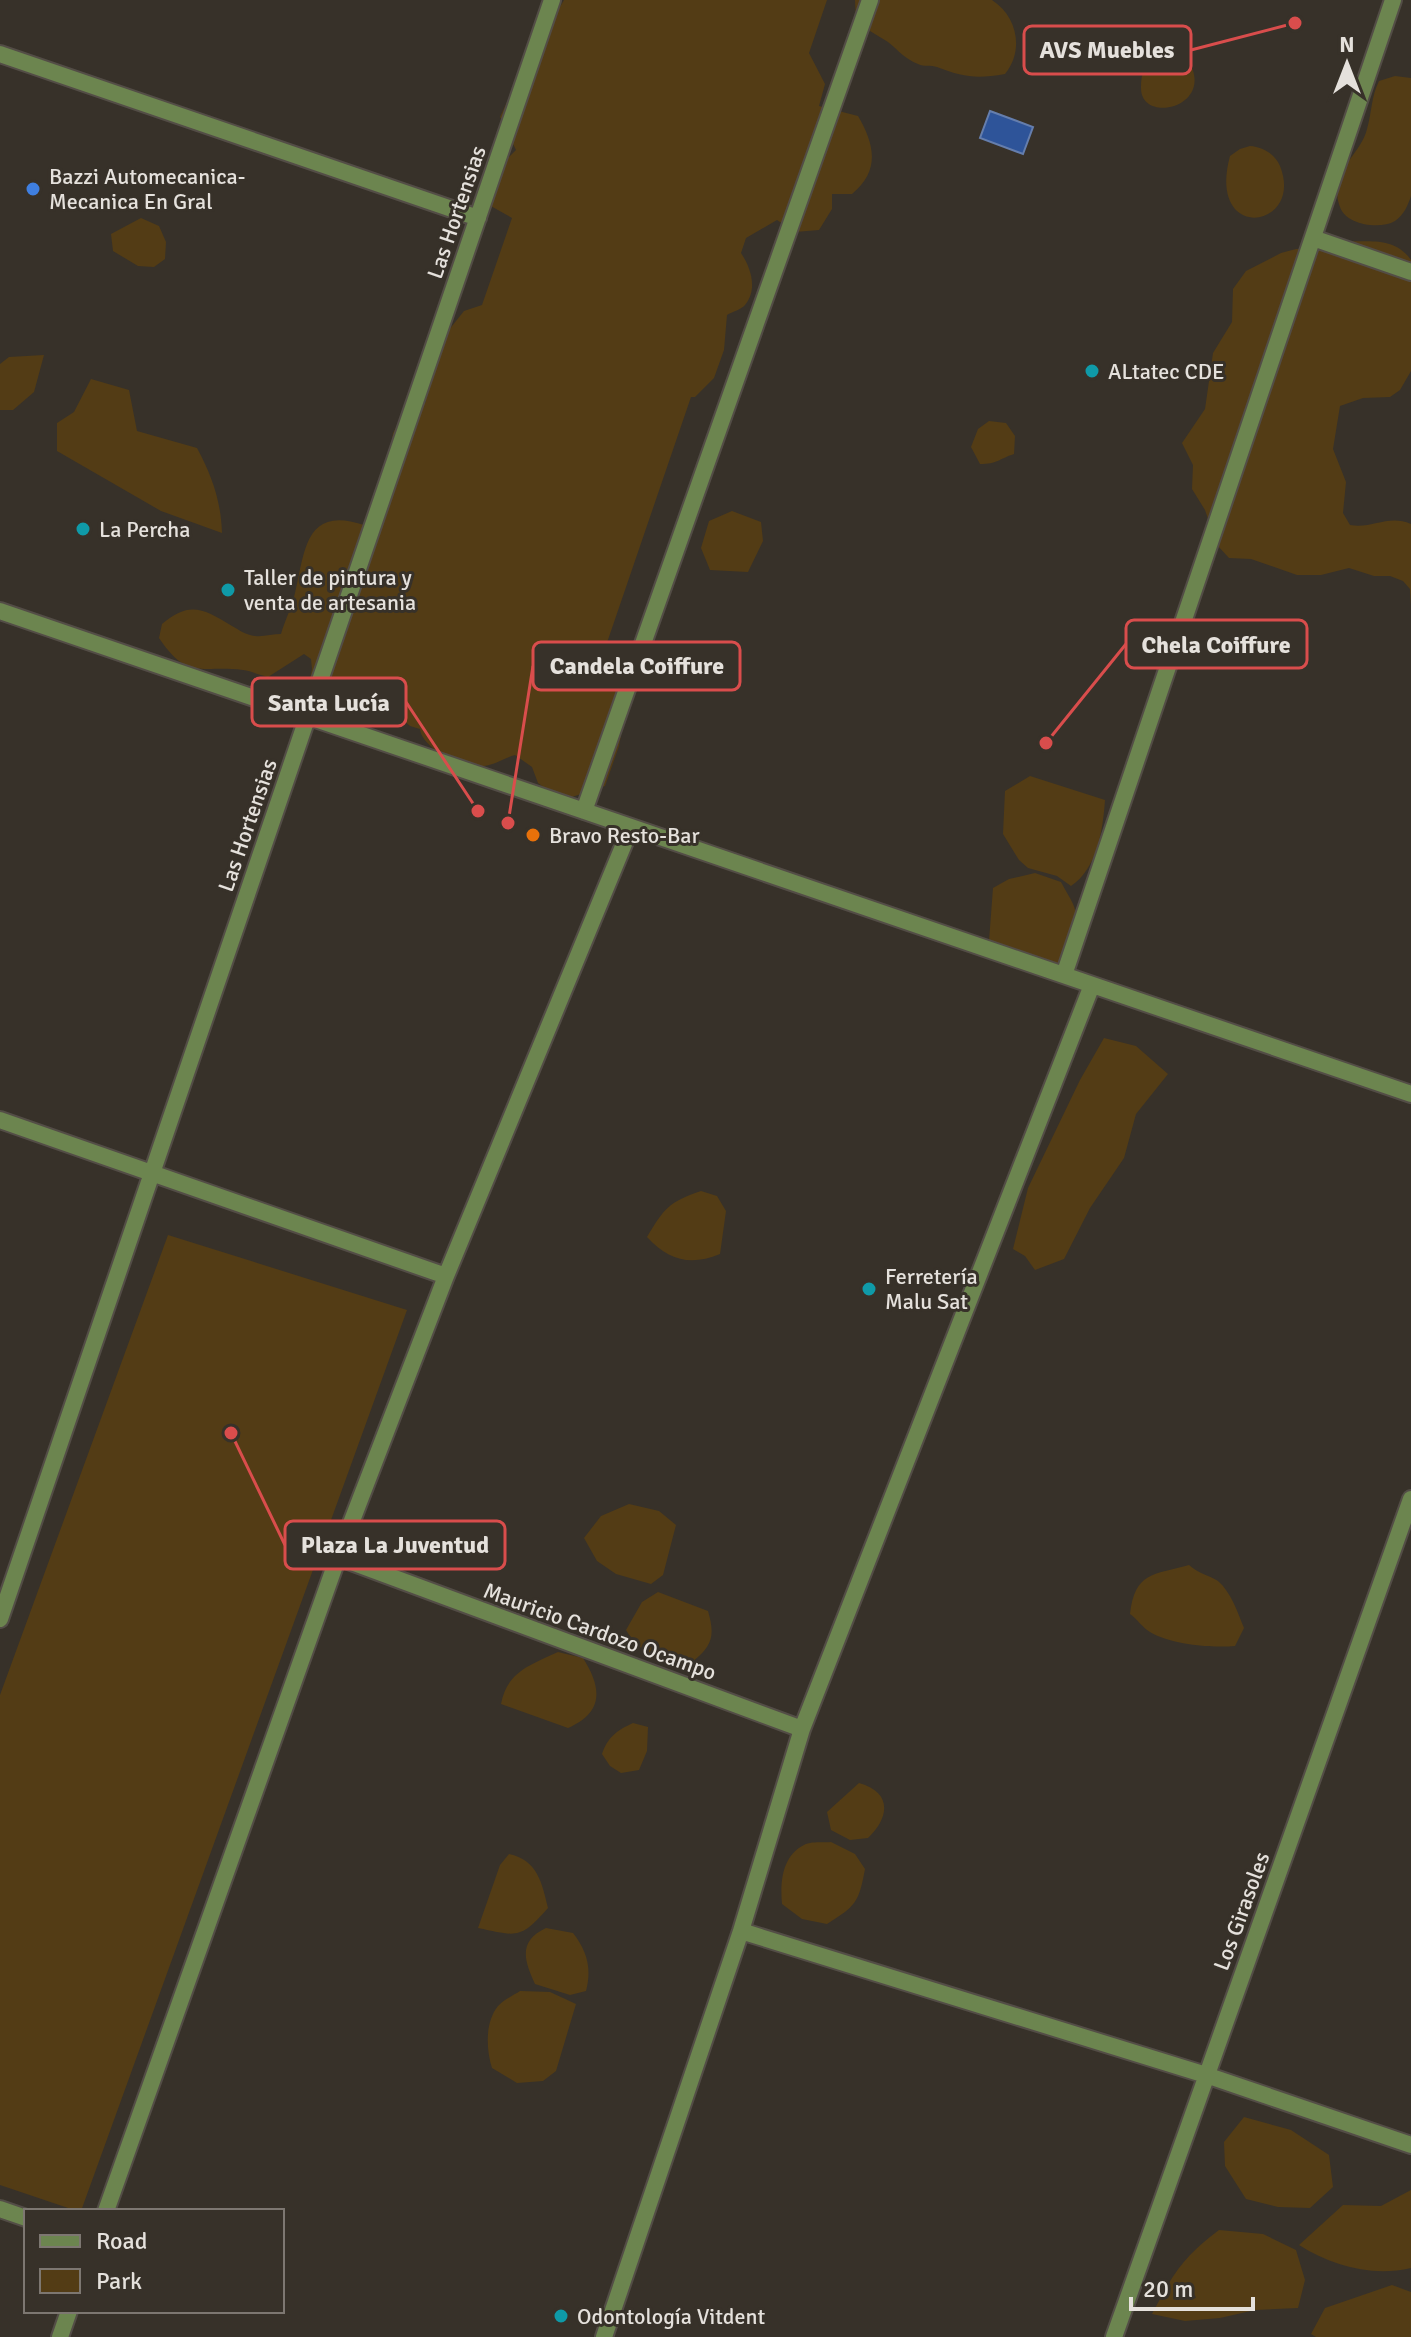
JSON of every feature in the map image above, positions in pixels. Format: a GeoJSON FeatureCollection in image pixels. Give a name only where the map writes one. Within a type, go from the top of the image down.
{"type":"FeatureCollection","features":[{"type":"Feature","properties":{"kind":"street","name":"Las Hortensias"},"geometry":{"type":"LineString","coordinates":[[0,1619],[552,0]]}},
{"type":"Feature","properties":{"kind":"street"},"geometry":{"type":"LineString","coordinates":[[584,811],[870,0]]}},
{"type":"Feature","properties":{"kind":"street"},"geometry":{"type":"LineString","coordinates":[[1064,975],[1393,0]]}},
{"type":"Feature","properties":{"kind":"street"},"geometry":{"type":"LineString","coordinates":[[0,54],[478,218]]}},
{"type":"Feature","properties":{"kind":"street"},"geometry":{"type":"LineString","coordinates":[[1313,238],[1411,272]]}},
{"type":"Feature","properties":{"kind":"street"},"geometry":{"type":"LineString","coordinates":[[0,611],[1411,1094]]}},
{"type":"Feature","properties":{"kind":"street"},"geometry":{"type":"LineString","coordinates":[[107,2209],[338,1557],[446,1276],[631,827]]}},
{"type":"Feature","properties":{"kind":"street"},"geometry":{"type":"LineString","coordinates":[[604,2337],[741,1931],[802,1729],[1092,985]]}},
{"type":"Feature","properties":{"kind":"street"},"geometry":{"type":"LineString","coordinates":[[0,1120],[446,1276]]}},
{"type":"Feature","properties":{"kind":"street","name":"Los Girasoles"},"geometry":{"type":"LineString","coordinates":[[1114,2337],[1411,1499]]}},
{"type":"Feature","properties":{"kind":"street","name":"Mauricio Cardozo Ocampo"},"geometry":{"type":"LineString","coordinates":[[338,1557],[802,1729]]}},
{"type":"Feature","properties":{"kind":"street"},"geometry":{"type":"LineString","coordinates":[[741,1931],[1206,2075],[1411,2145]]}},
{"type":"Feature","properties":{"kind":"street"},"geometry":{"type":"LineString","coordinates":[[0,2209],[24,2217]]}},
{"type":"Feature","properties":{"kind":"street"},"geometry":{"type":"LineString","coordinates":[[60,2337],[68,2313]]}},
{"type":"Feature","properties":{"kind":"green space"},"geometry":{"type":"Polygon","coordinates":[[[564,0],[827,0],[809,53],[825,84],[819,106],[858,116],[868,137],[872,157],[867,176],[852,194],[832,194],[832,209],[819,230],[795,232],[777,220],[746,238],[741,253],[750,272],[752,285],[749,299],[744,306],[727,315],[724,350],[714,378],[695,397],[691,397],[598,669],[604,682],[617,689],[626,708],[619,746],[605,786],[569,798],[550,792],[538,783],[532,767],[515,755],[484,766],[456,761],[436,751],[420,729],[410,726],[392,710],[371,724],[328,716],[306,698],[312,669],[311,659],[304,654],[268,677],[243,670],[187,666],[169,652],[159,638],[162,624],[188,610],[204,611],[252,635],[281,634],[311,536],[330,521],[345,520],[364,525],[389,458],[393,433],[402,417],[426,402],[421,365],[429,339],[448,331],[464,311],[482,305],[512,218],[489,205],[506,160],[516,150],[500,117],[520,74],[536,19],[557,12],[564,0]]]}},
{"type":"Feature","properties":{"kind":"green space"},"geometry":{"type":"Polygon","coordinates":[[[855,0],[992,0],[1013,25],[1015,55],[1005,74],[978,77],[918,64],[856,21],[855,0]]]}},
{"type":"Feature","properties":{"kind":"green space"},"geometry":{"type":"Polygon","coordinates":[[[1155,54],[1188,60],[1194,76],[1193,89],[1186,99],[1175,106],[1152,106],[1144,99],[1141,88],[1143,74],[1155,54]]]}},
{"type":"Feature","properties":{"kind":"green space"},"geometry":{"type":"Polygon","coordinates":[[[1395,76],[1411,78],[1411,196],[1403,213],[1395,221],[1381,225],[1364,224],[1343,213],[1337,195],[1338,184],[1364,138],[1379,81],[1395,76]]]}},
{"type":"Feature","properties":{"kind":"green space"},"geometry":{"type":"Polygon","coordinates":[[[1250,146],[1264,150],[1275,158],[1280,166],[1284,187],[1279,203],[1269,214],[1255,218],[1242,214],[1231,204],[1226,184],[1230,156],[1250,146]]]}},
{"type":"Feature","properties":{"kind":"green space"},"geometry":{"type":"Polygon","coordinates":[[[141,218],[159,226],[166,242],[165,259],[154,267],[138,266],[113,251],[111,234],[141,218]]]}},
{"type":"Feature","properties":{"kind":"green space"},"geometry":{"type":"Polygon","coordinates":[[[1348,241],[1390,244],[1398,247],[1411,260],[1411,371],[1400,390],[1390,397],[1363,398],[1340,406],[1333,449],[1346,482],[1343,513],[1350,525],[1395,520],[1411,524],[1411,605],[1410,589],[1403,581],[1390,576],[1374,576],[1349,568],[1321,575],[1297,575],[1251,559],[1229,558],[1217,545],[1205,510],[1192,489],[1193,465],[1182,443],[1205,409],[1213,353],[1232,322],[1233,289],[1246,271],[1281,253],[1296,249],[1323,249],[1348,241]]]}},
{"type":"Feature","properties":{"kind":"green space"},"geometry":{"type":"Polygon","coordinates":[[[44,355],[34,392],[13,410],[0,410],[0,364],[9,357],[44,355]]]}},
{"type":"Feature","properties":{"kind":"green space"},"geometry":{"type":"Polygon","coordinates":[[[91,379],[129,390],[137,431],[197,448],[215,489],[222,533],[161,511],[57,451],[57,423],[74,412],[91,379]]]}},
{"type":"Feature","properties":{"kind":"green space"},"geometry":{"type":"Polygon","coordinates":[[[989,421],[1006,423],[1015,436],[1014,454],[980,464],[971,447],[978,429],[989,421]]]}},
{"type":"Feature","properties":{"kind":"green space"},"geometry":{"type":"Polygon","coordinates":[[[732,511],[761,522],[763,541],[748,572],[710,570],[701,548],[709,521],[732,511]]]}},
{"type":"Feature","properties":{"kind":"green space"},"geometry":{"type":"Polygon","coordinates":[[[1030,776],[1105,800],[1093,859],[1080,879],[1071,886],[1057,876],[1028,868],[1019,860],[1003,834],[1005,791],[1030,776]]]}},
{"type":"Feature","properties":{"kind":"green space"},"geometry":{"type":"Polygon","coordinates":[[[1035,873],[1061,882],[1075,911],[1072,935],[1058,964],[989,941],[993,888],[1009,879],[1035,873]]]}},
{"type":"Feature","properties":{"kind":"green space"},"geometry":{"type":"Polygon","coordinates":[[[1104,1038],[1136,1046],[1168,1074],[1136,1114],[1124,1158],[1090,1208],[1064,1259],[1035,1270],[1025,1256],[1013,1249],[1028,1188],[1080,1080],[1104,1038]]]}},
{"type":"Feature","properties":{"kind":"green space"},"geometry":{"type":"Polygon","coordinates":[[[701,1191],[717,1196],[726,1211],[720,1254],[699,1260],[672,1256],[647,1237],[668,1208],[701,1191]]]}},
{"type":"Feature","properties":{"kind":"green space"},"geometry":{"type":"Polygon","coordinates":[[[168,1235],[407,1310],[82,2209],[71,2209],[0,2185],[0,1695],[168,1235]]]}},
{"type":"Feature","properties":{"kind":"green space"},"geometry":{"type":"Polygon","coordinates":[[[629,1504],[659,1511],[676,1525],[663,1575],[651,1584],[616,1574],[597,1561],[584,1538],[601,1516],[629,1504]]]}},
{"type":"Feature","properties":{"kind":"green space"},"geometry":{"type":"Polygon","coordinates":[[[1189,1565],[1218,1581],[1237,1609],[1244,1628],[1235,1646],[1203,1646],[1169,1640],[1150,1632],[1130,1614],[1132,1600],[1141,1583],[1156,1574],[1189,1565]]]}},
{"type":"Feature","properties":{"kind":"green space"},"geometry":{"type":"Polygon","coordinates":[[[658,1592],[708,1611],[712,1633],[710,1640],[692,1662],[654,1655],[639,1646],[626,1630],[642,1602],[658,1592]]]}},
{"type":"Feature","properties":{"kind":"green space"},"geometry":{"type":"Polygon","coordinates":[[[558,1652],[583,1658],[594,1679],[596,1698],[588,1715],[568,1728],[501,1704],[514,1677],[558,1652]]]}},
{"type":"Feature","properties":{"kind":"green space"},"geometry":{"type":"Polygon","coordinates":[[[633,1723],[648,1727],[647,1751],[639,1770],[621,1773],[610,1766],[602,1754],[613,1735],[633,1723]]]}},
{"type":"Feature","properties":{"kind":"green space"},"geometry":{"type":"Polygon","coordinates":[[[859,1783],[877,1792],[882,1799],[884,1814],[868,1838],[850,1840],[831,1830],[827,1812],[859,1783]]]}},
{"type":"Feature","properties":{"kind":"green space"},"geometry":{"type":"Polygon","coordinates":[[[831,1842],[855,1854],[865,1869],[861,1889],[855,1902],[827,1924],[802,1919],[782,1904],[784,1870],[791,1856],[804,1845],[831,1842]]]}},
{"type":"Feature","properties":{"kind":"green space"},"geometry":{"type":"Polygon","coordinates":[[[509,1854],[532,1867],[548,1908],[531,1926],[517,1933],[478,1928],[500,1865],[509,1854]]]}},
{"type":"Feature","properties":{"kind":"green space"},"geometry":{"type":"Polygon","coordinates":[[[546,1928],[573,1933],[578,1940],[588,1967],[586,1991],[570,1995],[535,1984],[526,1959],[527,1945],[546,1928]]]}},
{"type":"Feature","properties":{"kind":"green space"},"geometry":{"type":"Polygon","coordinates":[[[520,1991],[550,1992],[576,2004],[556,2071],[543,2081],[517,2083],[492,2068],[490,2061],[488,2036],[494,2012],[520,1991]]]}},
{"type":"Feature","properties":{"kind":"green space"},"geometry":{"type":"Polygon","coordinates":[[[1244,2117],[1291,2130],[1329,2155],[1333,2187],[1310,2208],[1278,2207],[1246,2199],[1225,2166],[1224,2142],[1244,2117]]]}},
{"type":"Feature","properties":{"kind":"green space"},"geometry":{"type":"Polygon","coordinates":[[[1411,2190],[1411,2268],[1382,2271],[1353,2268],[1325,2259],[1299,2245],[1343,2205],[1381,2206],[1411,2190]]]}},
{"type":"Feature","properties":{"kind":"green space"},"geometry":{"type":"Polygon","coordinates":[[[1219,2230],[1263,2234],[1296,2250],[1305,2280],[1298,2308],[1255,2310],[1220,2318],[1185,2321],[1152,2314],[1180,2268],[1219,2230]]]}},
{"type":"Feature","properties":{"kind":"green space"},"geometry":{"type":"Polygon","coordinates":[[[1392,2285],[1411,2292],[1411,2337],[1316,2337],[1311,2334],[1325,2308],[1392,2285]]]}},
{"type":"Feature","properties":{"kind":"water"},"geometry":{"type":"Polygon","coordinates":[[[990,111],[1033,127],[1023,154],[980,138],[990,111]]]}},
{"type":"Feature","properties":{"kind":"place","name":"AVS Muebles"},"geometry":{"type":"Point","coordinates":[1295,23]}},
{"type":"Feature","properties":{"kind":"place","name":"Bazzi Automecanica- Mecanica En Gral"},"geometry":{"type":"Point","coordinates":[33,189]}},
{"type":"Feature","properties":{"kind":"place","name":"ALtatec CDE"},"geometry":{"type":"Point","coordinates":[1092,371]}},
{"type":"Feature","properties":{"kind":"place","name":"La Percha"},"geometry":{"type":"Point","coordinates":[83,529]}},
{"type":"Feature","properties":{"kind":"place","name":"Taller de pintura y venta de artesania"},"geometry":{"type":"Point","coordinates":[228,590]}},
{"type":"Feature","properties":{"kind":"place","name":"Chela Coiffure"},"geometry":{"type":"Point","coordinates":[1046,743]}},
{"type":"Feature","properties":{"kind":"place","name":"Santa Lucía"},"geometry":{"type":"Point","coordinates":[478,811]}},
{"type":"Feature","properties":{"kind":"place","name":"Candela Coiffure"},"geometry":{"type":"Point","coordinates":[508,823]}},
{"type":"Feature","properties":{"kind":"place","name":"Bravo Resto-Bar"},"geometry":{"type":"Point","coordinates":[533,835]}},
{"type":"Feature","properties":{"kind":"place","name":"Ferretería Malu Sat"},"geometry":{"type":"Point","coordinates":[869,1289]}},
{"type":"Feature","properties":{"kind":"place","name":"Plaza La Juventud"},"geometry":{"type":"Point","coordinates":[231,1433]}},
{"type":"Feature","properties":{"kind":"place","name":"Odontología Vitdent"},"geometry":{"type":"Point","coordinates":[561,2316]}}]}
